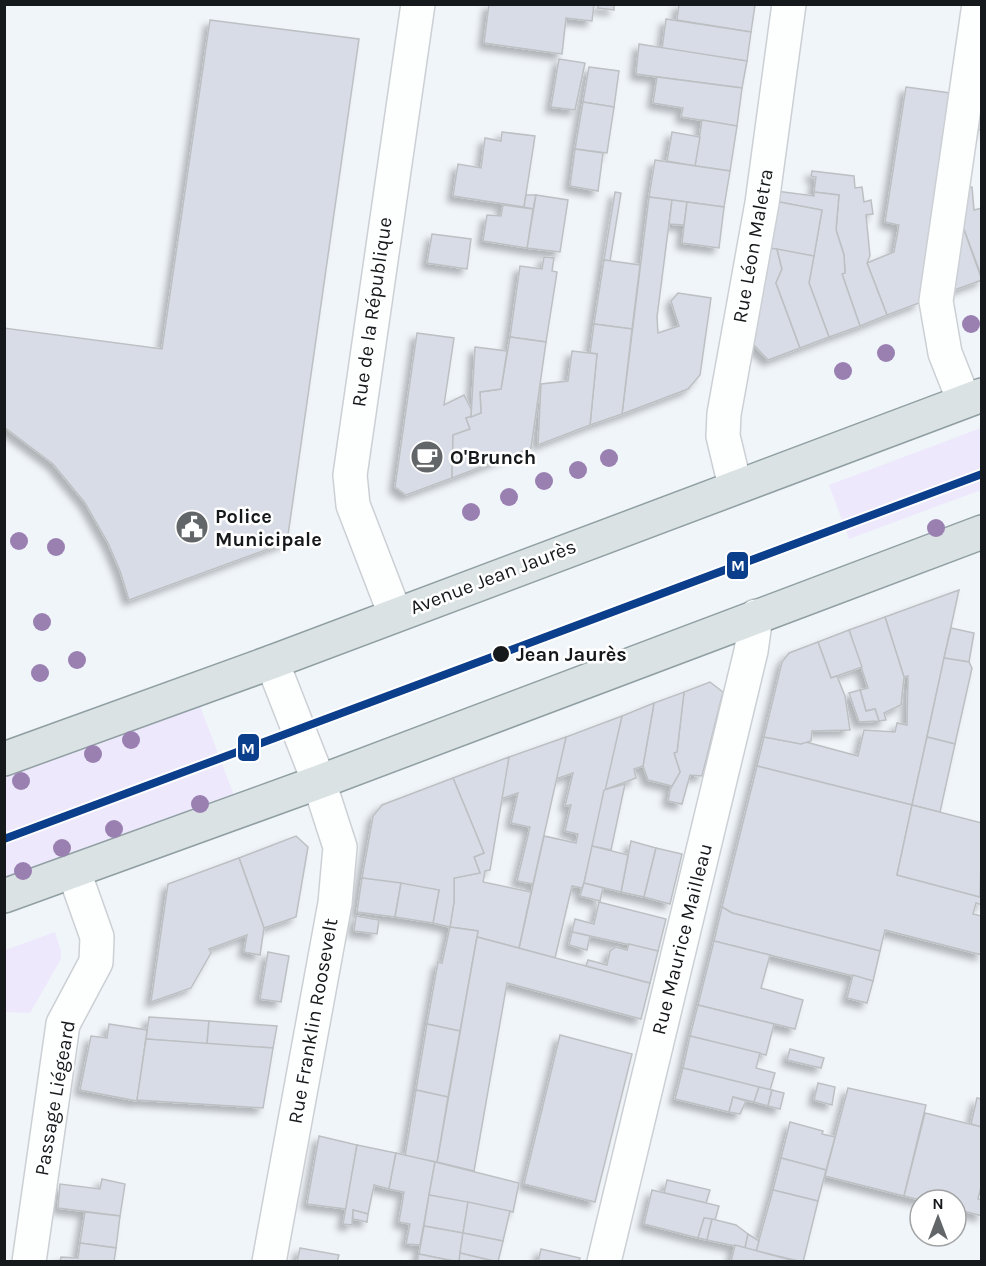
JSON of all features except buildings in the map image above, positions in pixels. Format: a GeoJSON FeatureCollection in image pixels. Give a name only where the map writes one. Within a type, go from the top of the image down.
{"type":"FeatureCollection","features":[{"type":"Feature","properties":{"kind":"main road","name":"Avenue Jean Jaurès"},"geometry":{"type":"LineString","coordinates":[[4,759],[272,662],[973,398]]}},
{"type":"Feature","properties":{"kind":"main road"},"geometry":{"type":"LineString","coordinates":[[4,896],[319,782],[981,532]]}},
{"type":"Feature","properties":{"kind":"street","name":"Rue de la République"},"geometry":{"type":"LineString","coordinates":[[395,614],[353,505],[350,475],[418,4]]}},
{"type":"Feature","properties":{"kind":"street","name":"Rue Léon Maletra"},"geometry":{"type":"LineString","coordinates":[[735,486],[723,436],[724,414],[762,203],[789,4]]}},
{"type":"Feature","properties":{"kind":"street"},"geometry":{"type":"LineString","coordinates":[[973,398],[945,353],[936,301],[979,4]]}},
{"type":"Feature","properties":{"kind":"street","name":"Rue Maurice Mailleau"},"geometry":{"type":"LineString","coordinates":[[604,1262],[751,651],[756,616]]}},
{"type":"Feature","properties":{"kind":"street","name":"Rue Franklin Roosevelt"},"geometry":{"type":"LineString","coordinates":[[269,1262],[339,873],[340,847],[319,782],[272,662]]}},
{"type":"Feature","properties":{"kind":"street","name":"Passage Liégeard"},"geometry":{"type":"LineString","coordinates":[[29,1262],[63,1024],[96,962],[97,937],[74,872]]}},
{"type":"Feature","properties":{"kind":"shaded area"},"geometry":{"type":"Polygon","coordinates":[[[981,428],[981,490],[849,539],[829,485],[981,428]]]}},
{"type":"Feature","properties":{"kind":"shaded area"},"geometry":{"type":"Polygon","coordinates":[[[198,701],[234,795],[5,881],[5,772],[198,701]]]}},
{"type":"Feature","properties":{"kind":"shaded area"},"geometry":{"type":"Polygon","coordinates":[[[55,932],[61,959],[30,1013],[5,1012],[5,950],[55,932]]]}},
{"type":"Feature","properties":{"kind":"transit line","name":"M"},"geometry":{"type":"LineString","coordinates":[[4,839],[982,474]]}},
{"type":"Feature","properties":{"kind":"place","name":"O'Brunch"},"geometry":{"type":"Point","coordinates":[427,457]}},
{"type":"Feature","properties":{"kind":"place","name":"Police Municipale"},"geometry":{"type":"Point","coordinates":[192,527]}},
{"type":"Feature","properties":{"kind":"place","name":"Jean Jaurès"},"geometry":{"type":"Point","coordinates":[501,654]}}]}
